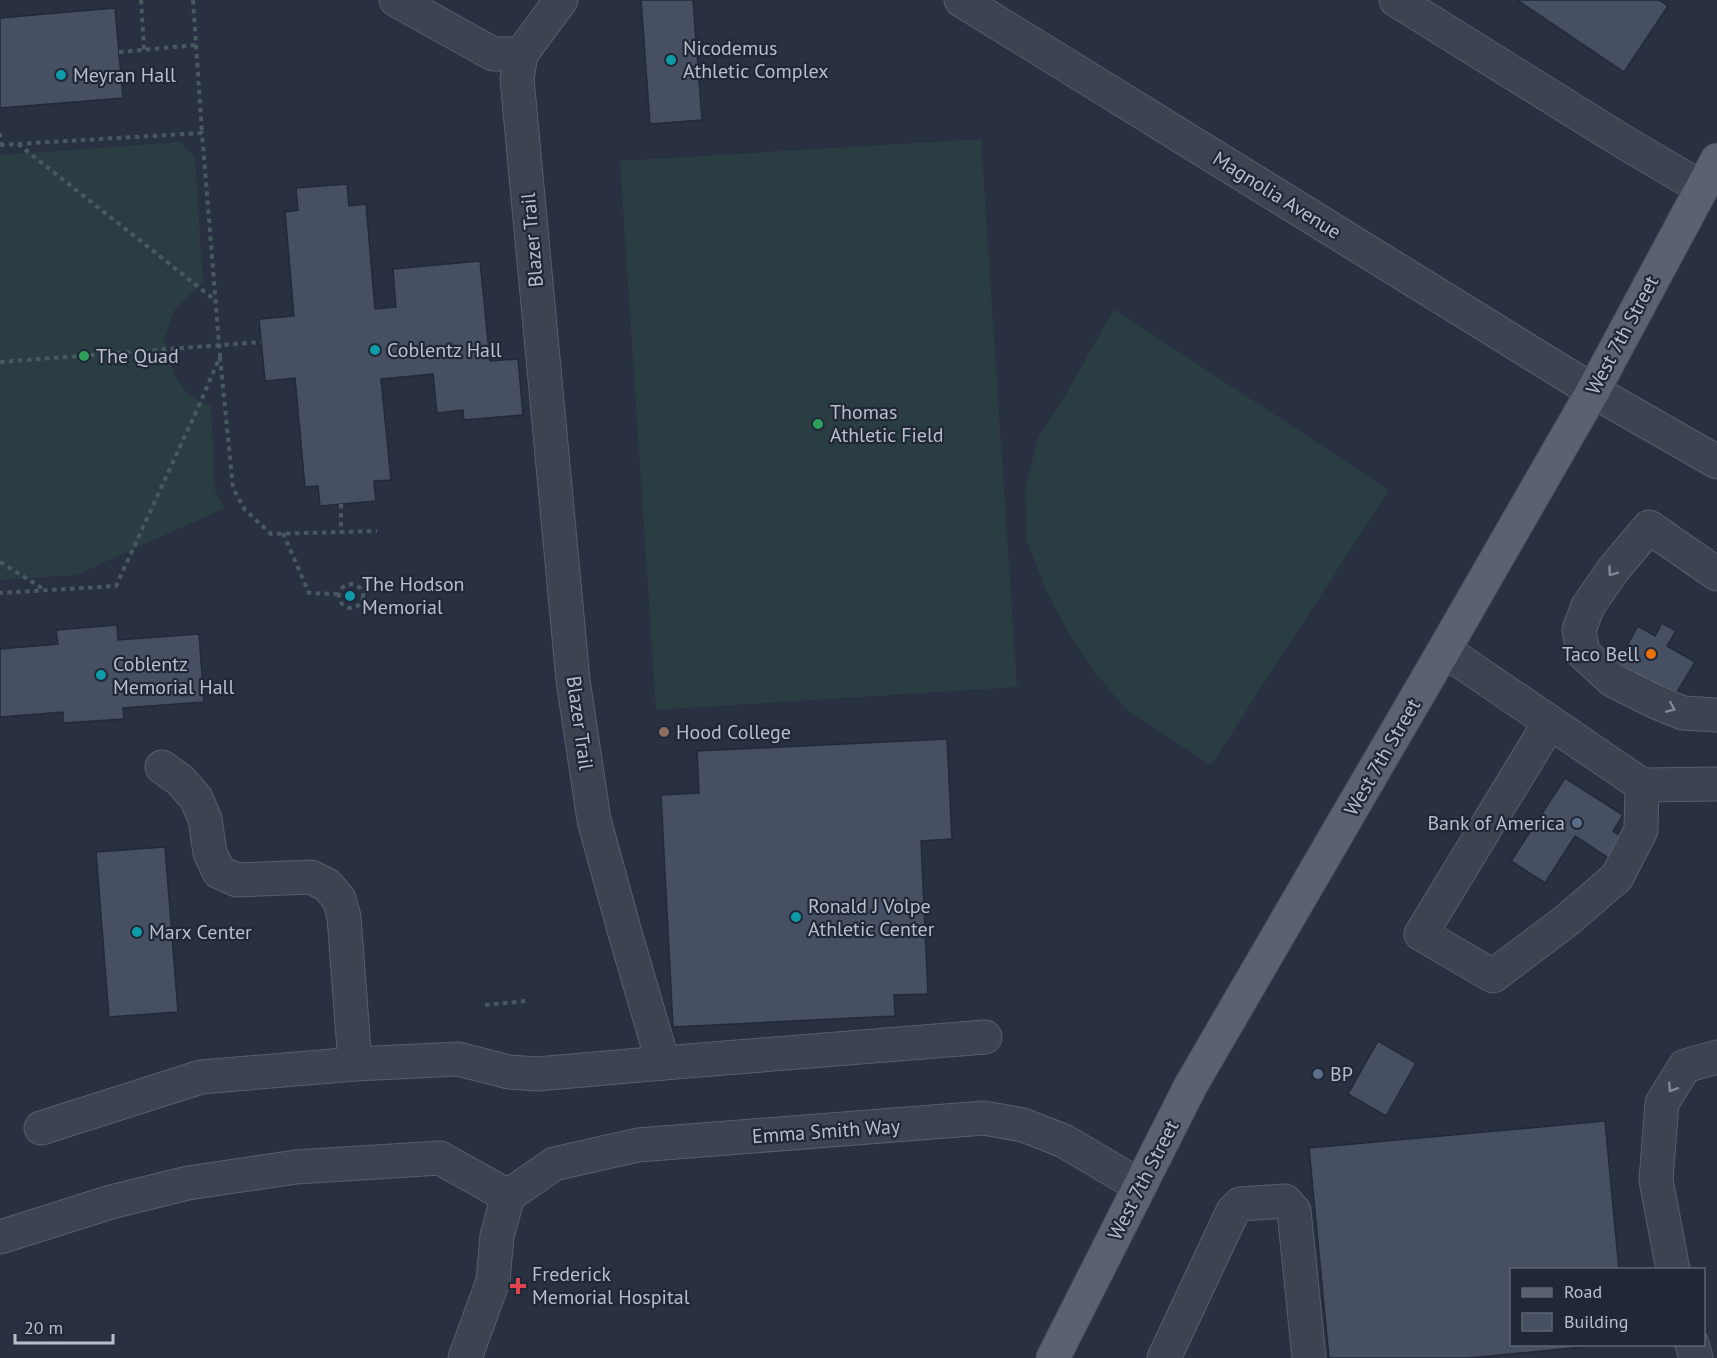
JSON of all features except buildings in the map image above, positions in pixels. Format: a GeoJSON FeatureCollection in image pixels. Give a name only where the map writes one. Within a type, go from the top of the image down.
{"type":"FeatureCollection","features":[{"type":"Feature","properties":{"kind":"main road","name":"West 7th Street"},"geometry":{"type":"LineString","coordinates":[[1053,1358],[1191,1085],[1593,391],[1717,160]]}},
{"type":"Feature","properties":{"kind":"street"},"geometry":{"type":"LineString","coordinates":[[396,0],[493,54],[521,54],[561,0]]}},
{"type":"Feature","properties":{"kind":"street","name":"Magnolia Avenue"},"geometry":{"type":"LineString","coordinates":[[961,0],[1593,391],[1717,462]]}},
{"type":"Feature","properties":{"kind":"street"},"geometry":{"type":"LineString","coordinates":[[1396,0],[1702,188]]}},
{"type":"Feature","properties":{"kind":"street","name":"Blazer Trail"},"geometry":{"type":"LineString","coordinates":[[521,54],[517,79],[573,680],[594,820],[663,1063]]}},
{"type":"Feature","properties":{"kind":"street"},"geometry":{"type":"LineString","coordinates":[[1717,574],[1649,527],[1613,570],[1588,606],[1579,630],[1583,653],[1612,680],[1683,713],[1717,715]]}},
{"type":"Feature","properties":{"kind":"street"},"geometry":{"type":"LineString","coordinates":[[1444,650],[1642,785],[1717,784]]}},
{"type":"Feature","properties":{"kind":"street"},"geometry":{"type":"LineString","coordinates":[[1550,723],[1421,934],[1493,976],[1566,921],[1617,877],[1641,831],[1642,785]]}},
{"type":"Feature","properties":{"kind":"street"},"geometry":{"type":"LineString","coordinates":[[162,767],[180,780],[196,798],[206,819],[210,853],[219,872],[237,880],[311,877],[327,885],[339,899],[344,917],[355,1064]]}},
{"type":"Feature","properties":{"kind":"street"},"geometry":{"type":"LineString","coordinates":[[41,1128],[201,1077],[355,1064],[458,1059],[509,1072],[537,1074],[985,1038]]}},
{"type":"Feature","properties":{"kind":"street"},"geometry":{"type":"LineString","coordinates":[[1673,1268],[1656,1180],[1662,1103],[1685,1066],[1717,1057]]}},
{"type":"Feature","properties":{"kind":"street","name":"Emma Smith Way"},"geometry":{"type":"LineString","coordinates":[[508,1196],[554,1164],[638,1145],[984,1118],[1023,1125],[1064,1141],[1140,1186]]}},
{"type":"Feature","properties":{"kind":"street"},"geometry":{"type":"LineString","coordinates":[[0,1237],[111,1202],[188,1183],[296,1167],[440,1158],[508,1196],[497,1236],[493,1281],[465,1358]]}},
{"type":"Feature","properties":{"kind":"street"},"geometry":{"type":"LineString","coordinates":[[1164,1358],[1233,1211],[1240,1204],[1285,1200],[1294,1211],[1308,1358]]}},
{"type":"Feature","properties":{"kind":"path"},"geometry":{"type":"LineString","coordinates":[[141,0],[144,50]]}},
{"type":"Feature","properties":{"kind":"path"},"geometry":{"type":"LineString","coordinates":[[193,0],[219,344],[233,488],[245,510],[271,534],[377,531]]}},
{"type":"Feature","properties":{"kind":"path"},"geometry":{"type":"LineString","coordinates":[[119,52],[196,45]]}},
{"type":"Feature","properties":{"kind":"path"},"geometry":{"type":"LineString","coordinates":[[0,133],[0,145],[202,133]]}},
{"type":"Feature","properties":{"kind":"path"},"geometry":{"type":"LineString","coordinates":[[18,144],[216,300]]}},
{"type":"Feature","properties":{"kind":"path"},"geometry":{"type":"LineString","coordinates":[[0,362],[261,342]]}},
{"type":"Feature","properties":{"kind":"path"},"geometry":{"type":"LineString","coordinates":[[0,593],[116,586],[220,356]]}},
{"type":"Feature","properties":{"kind":"path"},"geometry":{"type":"LineString","coordinates":[[341,504],[341,532]]}},
{"type":"Feature","properties":{"kind":"path"},"geometry":{"type":"LineString","coordinates":[[283,533],[309,593],[338,594]]}},
{"type":"Feature","properties":{"kind":"path"},"geometry":{"type":"LineString","coordinates":[[0,562],[46,591]]}},
{"type":"Feature","properties":{"kind":"path"},"geometry":{"type":"LineString","coordinates":[[350,583],[358,585],[363,596],[358,606],[350,608],[343,605],[338,594],[342,587],[350,583]]}},
{"type":"Feature","properties":{"kind":"path"},"geometry":{"type":"LineString","coordinates":[[485,1005],[526,1001]]}},
{"type":"Feature","properties":{"kind":"shaded area","name":"Thomas Athletic Field"},"geometry":{"type":"Polygon","coordinates":[[[981,139],[1017,687],[656,710],[620,161],[981,139]]]}},
{"type":"Feature","properties":{"kind":"shaded area","name":"The Quad"},"geometry":{"type":"Polygon","coordinates":[[[180,142],[195,157],[203,281],[175,309],[164,339],[173,373],[189,396],[211,406],[215,491],[225,508],[76,575],[0,580],[0,155],[180,142]]]}},
{"type":"Feature","properties":{"kind":"shaded area"},"geometry":{"type":"Polygon","coordinates":[[[1114,309],[1389,490],[1211,765],[1128,711],[1095,673],[1068,632],[1045,588],[1027,541],[1025,489],[1038,438],[1114,309]]]}},
{"type":"Feature","properties":{"kind":"place","name":"Nicodemus Athletic Complex"},"geometry":{"type":"Point","coordinates":[671,60]}},
{"type":"Feature","properties":{"kind":"place","name":"Meyran Hall"},"geometry":{"type":"Point","coordinates":[61,75]}},
{"type":"Feature","properties":{"kind":"place","name":"Coblentz Hall"},"geometry":{"type":"Point","coordinates":[375,350]}},
{"type":"Feature","properties":{"kind":"place","name":"The Quad"},"geometry":{"type":"Point","coordinates":[84,356]}},
{"type":"Feature","properties":{"kind":"place","name":"Thomas Athletic Field"},"geometry":{"type":"Point","coordinates":[818,424]}},
{"type":"Feature","properties":{"kind":"place","name":"The Hodson Memorial"},"geometry":{"type":"Point","coordinates":[350,596]}},
{"type":"Feature","properties":{"kind":"place","name":"Taco Bell"},"geometry":{"type":"Point","coordinates":[1651,654]}},
{"type":"Feature","properties":{"kind":"place","name":"Coblentz Memorial Hall"},"geometry":{"type":"Point","coordinates":[101,675]}},
{"type":"Feature","properties":{"kind":"place","name":"Hood College"},"geometry":{"type":"Point","coordinates":[664,732]}},
{"type":"Feature","properties":{"kind":"place","name":"Bank of America"},"geometry":{"type":"Point","coordinates":[1577,823]}},
{"type":"Feature","properties":{"kind":"place","name":"Ronald J Volpe Athletic Center"},"geometry":{"type":"Point","coordinates":[796,917]}},
{"type":"Feature","properties":{"kind":"place","name":"Marx Center"},"geometry":{"type":"Point","coordinates":[137,932]}},
{"type":"Feature","properties":{"kind":"place","name":"BP"},"geometry":{"type":"Point","coordinates":[1318,1074]}},
{"type":"Feature","properties":{"kind":"place","name":"Frederick Memorial Hospital"},"geometry":{"type":"Point","coordinates":[518,1286]}}]}
